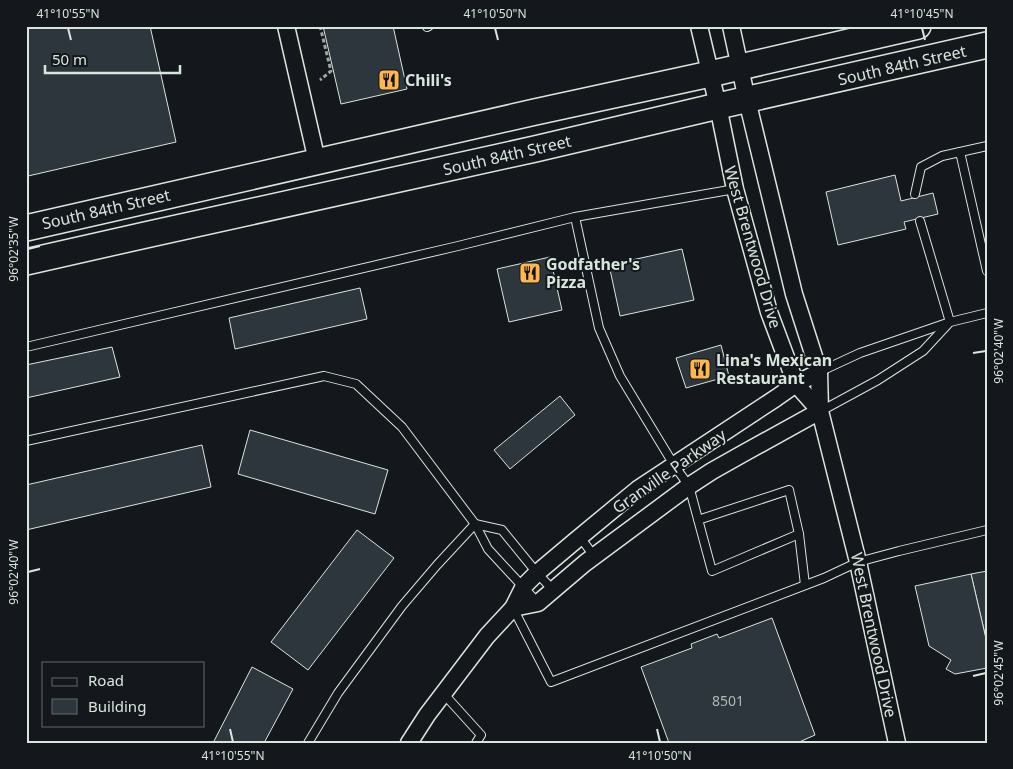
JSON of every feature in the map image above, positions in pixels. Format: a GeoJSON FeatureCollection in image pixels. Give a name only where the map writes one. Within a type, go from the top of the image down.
{"type":"FeatureCollection","features":[{"type":"Feature","properties":{"kind":"main road","name":"South 84th Street"},"geometry":{"type":"LineString","coordinates":[[26,228],[918,26]]}},
{"type":"Feature","properties":{"kind":"main road","name":"South 84th Street"},"geometry":{"type":"LineString","coordinates":[[26,262],[987,46]]}},
{"type":"Feature","properties":{"kind":"street"},"geometry":{"type":"LineString","coordinates":[[286,26],[318,161]]}},
{"type":"Feature","properties":{"kind":"street","name":"West Brentwood Drive"},"geometry":{"type":"LineString","coordinates":[[699,26],[718,106],[734,189],[769,312],[796,384],[820,411]]}},
{"type":"Feature","properties":{"kind":"street","name":"West Brentwood Drive"},"geometry":{"type":"LineString","coordinates":[[731,26],[794,294],[819,372],[820,411],[858,562],[897,743]]}},
{"type":"Feature","properties":{"kind":"street","name":"Granville Parkway"},"geometry":{"type":"LineString","coordinates":[[409,743],[427,714],[487,636],[513,608],[524,586],[537,573],[638,489],[796,384],[819,372]]}},
{"type":"Feature","properties":{"kind":"street","name":"Granville Parkway"},"geometry":{"type":"LineString","coordinates":[[513,608],[538,603],[594,556],[689,486],[712,471],[820,411]]}},
{"type":"Feature","properties":{"kind":"lane"},"geometry":{"type":"LineString","coordinates":[[914,194],[921,166],[942,156],[987,146]]}},
{"type":"Feature","properties":{"kind":"lane"},"geometry":{"type":"LineString","coordinates":[[960,152],[987,271]]}},
{"type":"Feature","properties":{"kind":"lane"},"geometry":{"type":"LineString","coordinates":[[26,347],[575,217],[734,189]]}},
{"type":"Feature","properties":{"kind":"lane"},"geometry":{"type":"LineString","coordinates":[[575,217],[599,328],[620,376],[674,465],[689,486],[712,571],[799,534]]}},
{"type":"Feature","properties":{"kind":"lane"},"geometry":{"type":"LineString","coordinates":[[920,221],[950,322]]}},
{"type":"Feature","properties":{"kind":"lane"},"geometry":{"type":"LineString","coordinates":[[819,372],[860,353],[950,322],[987,313]]}},
{"type":"Feature","properties":{"kind":"lane"},"geometry":{"type":"LineString","coordinates":[[820,411],[878,380],[923,351],[950,322]]}},
{"type":"Feature","properties":{"kind":"lane"},"geometry":{"type":"LineString","coordinates":[[26,441],[324,376],[356,384],[402,427],[475,524],[488,549],[538,603]]}},
{"type":"Feature","properties":{"kind":"lane"},"geometry":{"type":"LineString","coordinates":[[698,520],[789,490],[799,534],[804,585]]}},
{"type":"Feature","properties":{"kind":"lane"},"geometry":{"type":"LineString","coordinates":[[475,524],[502,530],[553,590]]}},
{"type":"Feature","properties":{"kind":"lane"},"geometry":{"type":"LineString","coordinates":[[308,743],[338,693],[402,606],[436,565],[475,524]]}},
{"type":"Feature","properties":{"kind":"lane"},"geometry":{"type":"LineString","coordinates":[[513,608],[551,682],[824,578],[858,562],[987,530]]}},
{"type":"Feature","properties":{"kind":"lane"},"geometry":{"type":"LineString","coordinates":[[580,537],[594,556]]}},
{"type":"Feature","properties":{"kind":"lane"},"geometry":{"type":"LineString","coordinates":[[443,693],[481,735],[476,743]]}},
{"type":"Feature","properties":{"kind":"path"},"geometry":{"type":"LineString","coordinates":[[320,26],[331,71],[320,80]]}},
{"type":"Feature","properties":{"kind":"building"},"geometry":{"type":"Polygon","coordinates":[[[26,26],[150,26],[176,142],[28,176],[26,166],[26,26]]]}},
{"type":"Feature","properties":{"kind":"building"},"geometry":{"type":"Polygon","coordinates":[[[323,26],[393,26],[407,89],[341,104],[323,26]]]}},
{"type":"Feature","properties":{"kind":"building"},"geometry":{"type":"Polygon","coordinates":[[[895,175],[901,201],[933,193],[938,214],[904,222],[906,229],[838,245],[826,192],[895,175]]]}},
{"type":"Feature","properties":{"kind":"building"},"geometry":{"type":"Polygon","coordinates":[[[682,249],[694,300],[620,316],[609,265],[682,249]]]}},
{"type":"Feature","properties":{"kind":"building"},"geometry":{"type":"Polygon","coordinates":[[[550,257],[562,310],[509,322],[497,269],[550,257]]]}},
{"type":"Feature","properties":{"kind":"building"},"geometry":{"type":"Polygon","coordinates":[[[360,288],[367,319],[235,349],[229,318],[360,288]]]}},
{"type":"Feature","properties":{"kind":"building"},"geometry":{"type":"Polygon","coordinates":[[[721,345],[729,376],[686,388],[676,358],[721,345]]]}},
{"type":"Feature","properties":{"kind":"building"},"geometry":{"type":"Polygon","coordinates":[[[112,347],[120,377],[26,398],[26,365],[112,347]]]}},
{"type":"Feature","properties":{"kind":"building"},"geometry":{"type":"Polygon","coordinates":[[[560,396],[575,415],[510,469],[494,450],[560,396]]]}},
{"type":"Feature","properties":{"kind":"building"},"geometry":{"type":"Polygon","coordinates":[[[250,430],[388,470],[375,514],[238,474],[250,430]]]}},
{"type":"Feature","properties":{"kind":"building"},"geometry":{"type":"Polygon","coordinates":[[[202,445],[211,487],[26,530],[26,485],[202,445]]]}},
{"type":"Feature","properties":{"kind":"building"},"geometry":{"type":"Polygon","coordinates":[[[357,530],[394,558],[308,670],[271,642],[357,530]]]}},
{"type":"Feature","properties":{"kind":"building"},"geometry":{"type":"Polygon","coordinates":[[[987,571],[987,643],[971,574],[987,571]]]}},
{"type":"Feature","properties":{"kind":"building"},"geometry":{"type":"Polygon","coordinates":[[[971,574],[987,643],[987,668],[955,674],[946,669],[951,660],[929,646],[915,586],[971,574]]]}},
{"type":"Feature","properties":{"kind":"building"},"geometry":{"type":"Polygon","coordinates":[[[772,618],[815,735],[797,743],[669,743],[641,667],[692,648],[691,644],[717,634],[719,638],[772,618]]]}},
{"type":"Feature","properties":{"kind":"building"},"geometry":{"type":"Polygon","coordinates":[[[252,667],[293,689],[264,743],[213,743],[252,667]]]}},
{"type":"Feature","properties":{"kind":"place","name":"Chili's"},"geometry":{"type":"Point","coordinates":[389,80]}},
{"type":"Feature","properties":{"kind":"place","name":"Godfather's Pizza"},"geometry":{"type":"Point","coordinates":[530,273]}},
{"type":"Feature","properties":{"kind":"place","name":"Lina's Mexican Restaurant"},"geometry":{"type":"Point","coordinates":[700,369]}}]}
